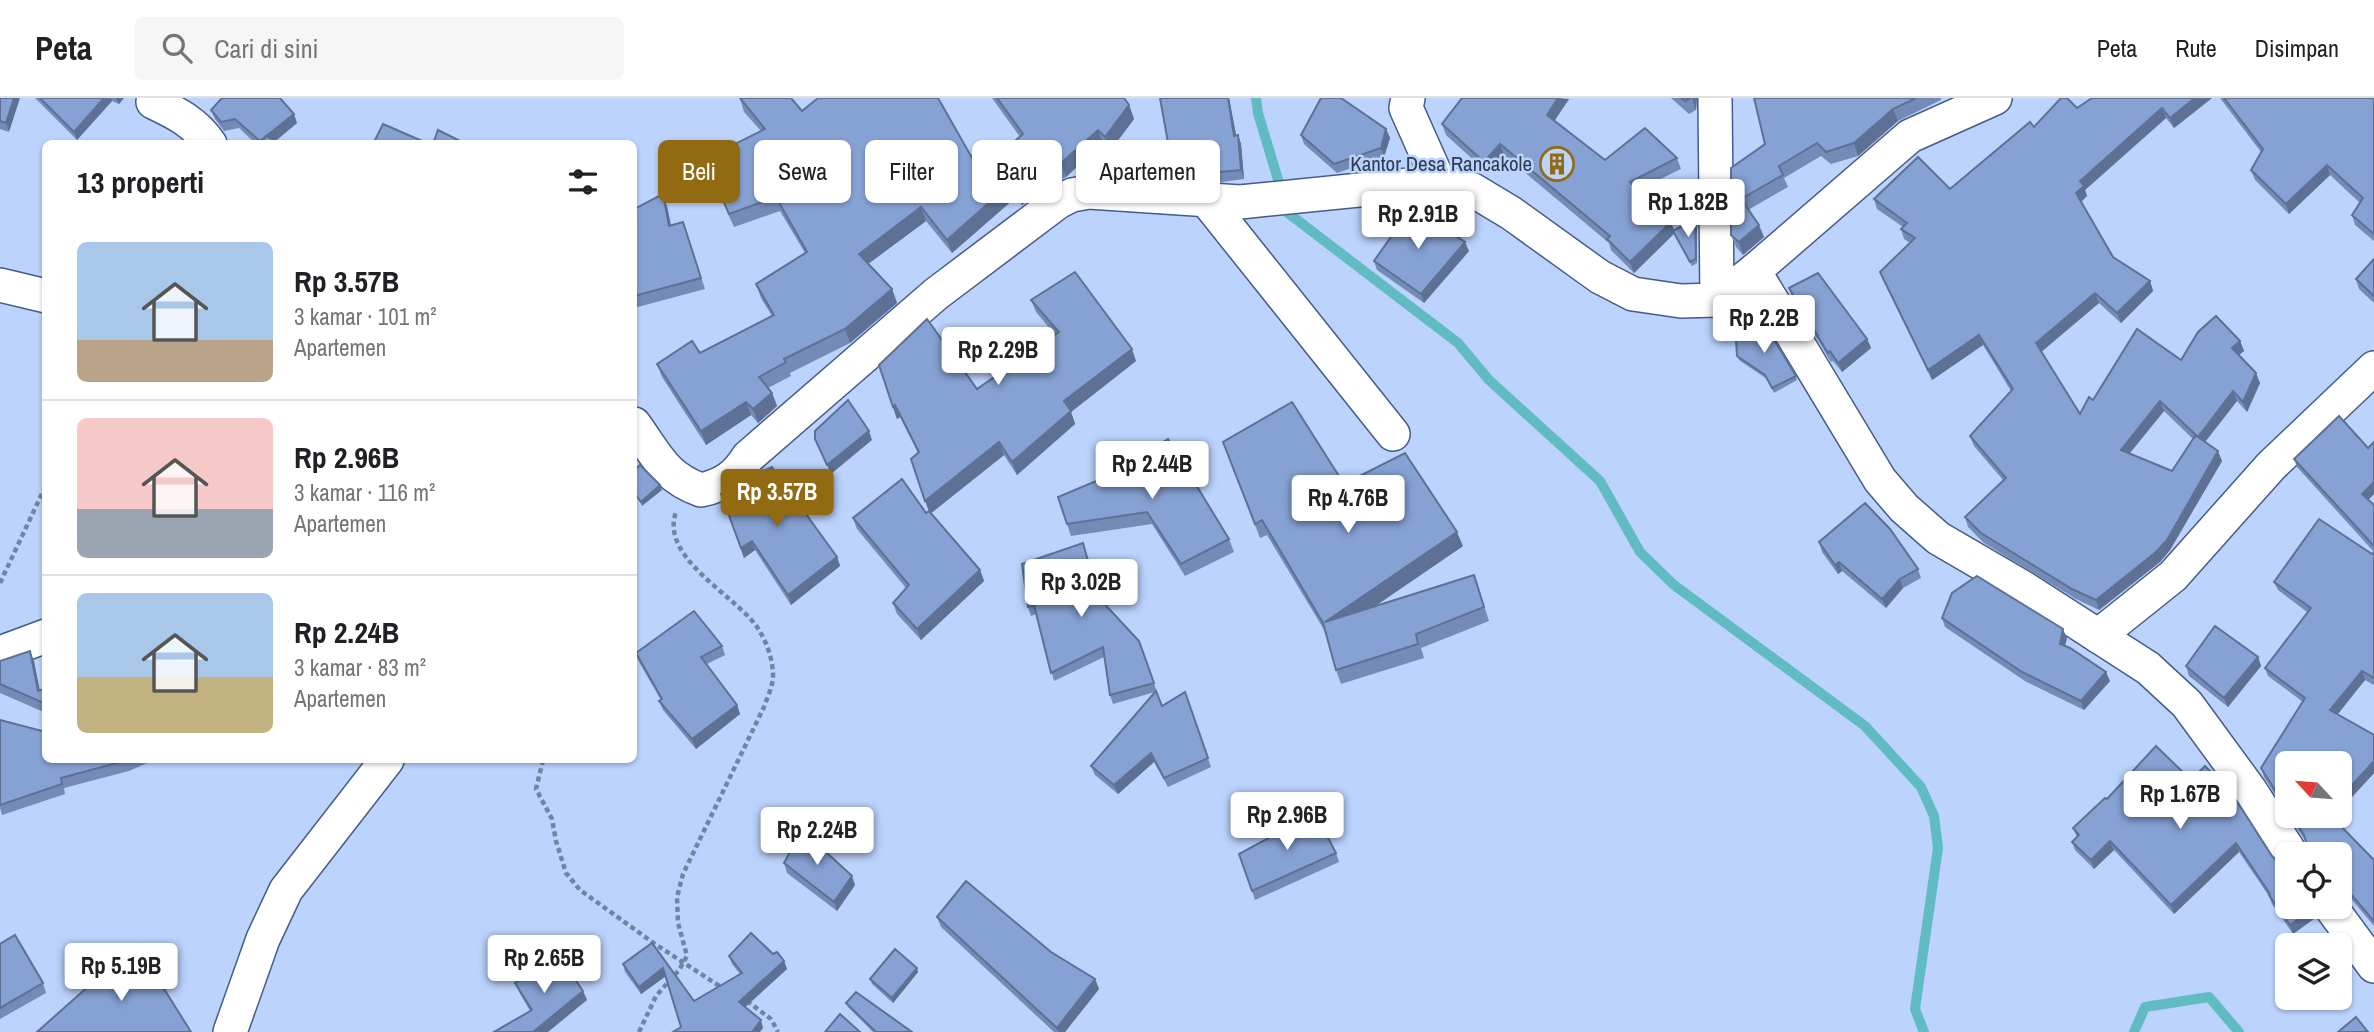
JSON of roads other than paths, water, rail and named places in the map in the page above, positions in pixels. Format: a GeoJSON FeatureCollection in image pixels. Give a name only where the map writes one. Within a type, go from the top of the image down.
{"type":"FeatureCollection","features":[{"type":"Feature","properties":{"kind":"street"},"geometry":{"type":"LineString","coordinates":[[1408,98],[1406,108],[1439,182]]}},
{"type":"Feature","properties":{"kind":"street"},"geometry":{"type":"LineString","coordinates":[[1715,98],[1717,300]]}},
{"type":"Feature","properties":{"kind":"street"},"geometry":{"type":"LineString","coordinates":[[1220,201],[1304,197],[1439,182],[1471,189],[1511,213],[1600,276],[1633,293],[1681,301],[1717,300],[1910,136],[1995,98]]}},
{"type":"Feature","properties":{"kind":"street"},"geometry":{"type":"LineString","coordinates":[[153,102],[188,119],[207,140]]}},
{"type":"Feature","properties":{"kind":"street"},"geometry":{"type":"LineString","coordinates":[[637,428],[678,481],[701,490],[726,482],[737,473],[748,457],[936,294],[1058,202],[1076,194]]}},
{"type":"Feature","properties":{"kind":"street"},"geometry":{"type":"LineString","coordinates":[[1209,203],[1393,434]]}},
{"type":"Feature","properties":{"kind":"street"},"geometry":{"type":"LineString","coordinates":[[1754,271],[1880,480],[1904,508],[1938,538],[2022,587],[2148,668],[2187,704],[2250,790],[2283,842]]}},
{"type":"Feature","properties":{"kind":"street"},"geometry":{"type":"LineString","coordinates":[[0,285],[42,295]]}},
{"type":"Feature","properties":{"kind":"street"},"geometry":{"type":"LineString","coordinates":[[2098,636],[2173,576],[2271,466],[2374,368]]}},
{"type":"Feature","properties":{"kind":"street"},"geometry":{"type":"LineString","coordinates":[[0,653],[42,637]]}},
{"type":"Feature","properties":{"kind":"street"},"geometry":{"type":"LineString","coordinates":[[230,1032],[263,939],[286,890],[385,763]]}},
{"type":"Feature","properties":{"kind":"street"},"geometry":{"type":"LineString","coordinates":[[2340,919],[2374,966]]}},
{"type":"Feature","properties":{"kind":"waterway"},"geometry":{"type":"LineString","coordinates":[[1256,98],[1288,213],[1458,343],[1489,380],[1600,481],[1640,552],[1674,585],[1865,726],[1921,787],[1934,816],[1938,848],[1915,1009],[1924,1032]]}},
{"type":"Feature","properties":{"kind":"waterway"},"geometry":{"type":"LineString","coordinates":[[2134,1032],[2145,1007],[2209,997],[2239,1032]]}},
{"type":"Feature","properties":{"kind":"place","name":"Kantor Desa Rancakole"},"geometry":{"type":"Point","coordinates":[1557,164]}}]}
